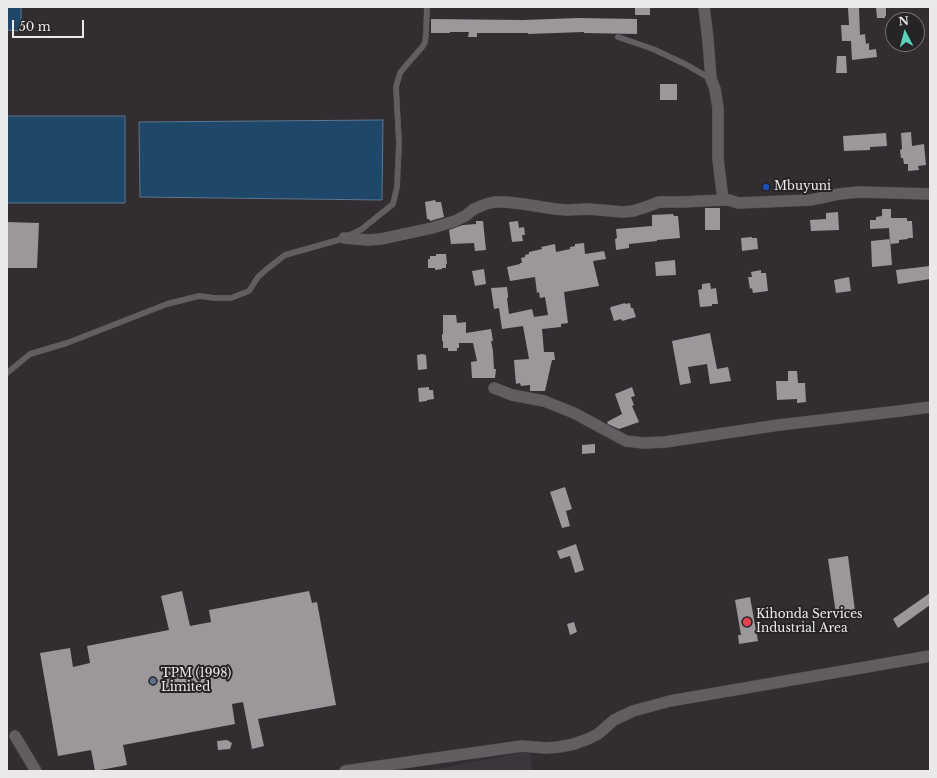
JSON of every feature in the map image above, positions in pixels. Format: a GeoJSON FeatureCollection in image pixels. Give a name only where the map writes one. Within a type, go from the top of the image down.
{"type":"FeatureCollection","features":[{"type":"Feature","properties":{"kind":"street"},"geometry":{"type":"LineString","coordinates":[[704,7],[711,79],[715,89],[718,108],[718,159],[723,200]]}},
{"type":"Feature","properties":{"kind":"street"},"geometry":{"type":"LineString","coordinates":[[344,238],[368,240],[381,239],[432,228],[455,221],[474,209],[494,202],[567,210],[588,209],[623,212],[633,211],[659,202],[728,200],[738,203],[812,200],[840,194],[859,192],[930,194]]}},
{"type":"Feature","properties":{"kind":"street"},"geometry":{"type":"LineString","coordinates":[[494,388],[512,395],[544,401],[574,413],[626,441],[644,443],[665,442],[779,425],[930,407]]}},
{"type":"Feature","properties":{"kind":"street"},"geometry":{"type":"LineString","coordinates":[[345,771],[522,746],[546,748],[559,747],[588,740],[598,734],[614,720],[633,711],[670,701],[930,656]]}},
{"type":"Feature","properties":{"kind":"street"},"geometry":{"type":"LineString","coordinates":[[15,736],[36,771]]}},
{"type":"Feature","properties":{"kind":"lane"},"geometry":{"type":"LineString","coordinates":[[7,373],[30,354],[67,343],[167,304],[199,296],[231,298],[248,291],[258,277],[267,268],[285,255],[344,238],[362,229],[393,204],[397,187],[399,143],[396,87],[400,74],[425,42],[428,7]]}},
{"type":"Feature","properties":{"kind":"lane"},"geometry":{"type":"LineString","coordinates":[[618,37],[653,49],[685,64],[711,79]]}},
{"type":"Feature","properties":{"kind":"shaded area"},"geometry":{"type":"Polygon","coordinates":[[[529,751],[533,771],[427,771],[529,751]]]}},
{"type":"Feature","properties":{"kind":"water"},"geometry":{"type":"Polygon","coordinates":[[[7,7],[21,7],[21,31],[7,30],[7,7]]]}},
{"type":"Feature","properties":{"kind":"water"},"geometry":{"type":"Polygon","coordinates":[[[7,116],[125,116],[125,203],[7,203],[7,116]]]}},
{"type":"Feature","properties":{"kind":"water"},"geometry":{"type":"Polygon","coordinates":[[[383,120],[382,200],[140,197],[139,122],[383,120]]]}},
{"type":"Feature","properties":{"kind":"building"},"geometry":{"type":"Polygon","coordinates":[[[635,7],[650,7],[650,15],[635,15],[635,7]]]}},
{"type":"Feature","properties":{"kind":"building"},"geometry":{"type":"Polygon","coordinates":[[[859,7],[860,35],[865,34],[866,44],[869,43],[869,50],[876,49],[877,57],[852,60],[851,41],[842,41],[841,25],[849,25],[848,8],[859,7]]]}},
{"type":"Feature","properties":{"kind":"building"},"geometry":{"type":"Polygon","coordinates":[[[876,7],[886,7],[885,18],[877,18],[876,7]]]}},
{"type":"Feature","properties":{"kind":"building"},"geometry":{"type":"Polygon","coordinates":[[[579,18],[637,19],[637,34],[584,32],[528,34],[477,33],[477,37],[468,37],[469,32],[431,33],[431,19],[523,20],[579,18]]]}},
{"type":"Feature","properties":{"kind":"building"},"geometry":{"type":"Polygon","coordinates":[[[837,56],[846,56],[847,73],[836,73],[837,56]]]}},
{"type":"Feature","properties":{"kind":"building"},"geometry":{"type":"Polygon","coordinates":[[[660,84],[677,84],[677,100],[660,100],[660,84]]]}},
{"type":"Feature","properties":{"kind":"building"},"geometry":{"type":"Polygon","coordinates":[[[911,132],[912,146],[924,144],[926,165],[918,166],[919,170],[908,171],[908,164],[904,164],[903,158],[901,158],[901,133],[911,132]]]}},
{"type":"Feature","properties":{"kind":"building"},"geometry":{"type":"Polygon","coordinates":[[[886,133],[887,146],[870,147],[870,150],[844,151],[843,136],[886,133]]]}},
{"type":"Feature","properties":{"kind":"building"},"geometry":{"type":"Polygon","coordinates":[[[435,200],[436,202],[441,202],[444,217],[430,221],[427,219],[425,202],[435,200]]]}},
{"type":"Feature","properties":{"kind":"building"},"geometry":{"type":"Polygon","coordinates":[[[705,208],[720,208],[720,230],[705,230],[705,208]]]}},
{"type":"Feature","properties":{"kind":"building"},"geometry":{"type":"Polygon","coordinates":[[[882,209],[891,209],[891,218],[907,218],[907,221],[912,221],[913,238],[899,240],[899,243],[890,244],[889,228],[870,229],[870,220],[876,220],[876,217],[882,216],[882,209]]]}},
{"type":"Feature","properties":{"kind":"building"},"geometry":{"type":"Polygon","coordinates":[[[838,212],[839,230],[811,231],[810,220],[826,219],[826,213],[838,212]]]}},
{"type":"Feature","properties":{"kind":"building"},"geometry":{"type":"Polygon","coordinates":[[[673,214],[674,216],[678,216],[680,238],[629,244],[629,248],[616,250],[616,229],[652,226],[652,215],[673,214]]]}},
{"type":"Feature","properties":{"kind":"building"},"geometry":{"type":"Polygon","coordinates":[[[476,221],[483,221],[486,250],[475,251],[474,243],[451,244],[449,230],[463,225],[476,224],[476,221]]]}},
{"type":"Feature","properties":{"kind":"building"},"geometry":{"type":"Polygon","coordinates":[[[518,221],[519,228],[524,227],[525,235],[522,235],[523,241],[512,242],[509,222],[518,221]]]}},
{"type":"Feature","properties":{"kind":"building"},"geometry":{"type":"Polygon","coordinates":[[[7,222],[39,223],[37,268],[7,268],[7,222]]]}},
{"type":"Feature","properties":{"kind":"building"},"geometry":{"type":"Polygon","coordinates":[[[741,238],[757,238],[758,249],[742,251],[741,238]]]}},
{"type":"Feature","properties":{"kind":"building"},"geometry":{"type":"Polygon","coordinates":[[[890,239],[892,265],[872,267],[871,241],[890,239]]]}},
{"type":"Feature","properties":{"kind":"building"},"geometry":{"type":"Polygon","coordinates":[[[584,243],[585,254],[604,251],[606,259],[593,261],[599,286],[564,292],[568,323],[561,324],[561,327],[542,329],[544,352],[554,352],[555,360],[552,360],[545,391],[530,391],[530,385],[521,386],[520,383],[516,384],[514,360],[529,359],[523,326],[502,329],[499,308],[494,309],[491,288],[507,287],[509,314],[532,309],[534,317],[548,315],[545,297],[540,298],[539,292],[537,293],[535,277],[510,281],[507,267],[522,263],[521,258],[529,254],[529,252],[542,249],[541,247],[555,244],[556,252],[570,249],[570,247],[575,246],[575,244],[584,243]]]}},
{"type":"Feature","properties":{"kind":"building"},"geometry":{"type":"Polygon","coordinates":[[[436,254],[446,254],[446,268],[435,270],[435,268],[428,268],[428,259],[430,259],[430,256],[436,256],[436,254]]]}},
{"type":"Feature","properties":{"kind":"building"},"geometry":{"type":"Polygon","coordinates":[[[675,260],[676,275],[656,276],[655,262],[675,260]]]}},
{"type":"Feature","properties":{"kind":"building"},"geometry":{"type":"Polygon","coordinates":[[[930,266],[930,279],[898,284],[896,270],[930,266]]]}},
{"type":"Feature","properties":{"kind":"building"},"geometry":{"type":"Polygon","coordinates":[[[484,269],[486,284],[475,286],[472,271],[484,269]]]}},
{"type":"Feature","properties":{"kind":"building"},"geometry":{"type":"Polygon","coordinates":[[[761,270],[761,273],[766,273],[768,291],[753,293],[752,288],[750,289],[748,277],[752,277],[751,272],[761,270]]]}},
{"type":"Feature","properties":{"kind":"building"},"geometry":{"type":"Polygon","coordinates":[[[849,277],[851,291],[836,293],[834,280],[849,277]]]}},
{"type":"Feature","properties":{"kind":"building"},"geometry":{"type":"Polygon","coordinates":[[[710,283],[711,289],[716,288],[718,304],[700,307],[698,290],[702,289],[702,284],[710,283]]]}},
{"type":"Feature","properties":{"kind":"building"},"geometry":{"type":"Polygon","coordinates":[[[625,303],[630,303],[636,317],[622,321],[621,319],[614,321],[610,308],[625,303]]]}},
{"type":"Feature","properties":{"kind":"building"},"geometry":{"type":"Polygon","coordinates":[[[443,315],[456,315],[457,323],[466,322],[466,333],[491,329],[494,369],[496,369],[495,378],[472,378],[471,362],[477,361],[473,343],[459,343],[459,348],[457,348],[457,351],[448,351],[448,348],[443,348],[443,315]]]}},
{"type":"Feature","properties":{"kind":"building"},"geometry":{"type":"Polygon","coordinates":[[[710,333],[717,369],[728,367],[731,381],[710,384],[707,364],[688,367],[691,383],[680,385],[672,341],[710,333]]]}},
{"type":"Feature","properties":{"kind":"building"},"geometry":{"type":"Polygon","coordinates":[[[417,355],[426,355],[427,369],[418,370],[417,355]]]}},
{"type":"Feature","properties":{"kind":"building"},"geometry":{"type":"Polygon","coordinates":[[[788,371],[797,371],[798,383],[805,383],[806,402],[797,403],[797,399],[777,400],[776,381],[788,381],[788,371]]]}},
{"type":"Feature","properties":{"kind":"building"},"geometry":{"type":"Polygon","coordinates":[[[429,387],[429,390],[433,390],[434,399],[419,402],[418,388],[429,387]]]}},
{"type":"Feature","properties":{"kind":"building"},"geometry":{"type":"Polygon","coordinates":[[[632,387],[635,396],[631,397],[634,405],[632,406],[639,422],[619,429],[608,424],[607,422],[622,414],[615,394],[632,387]]]}},
{"type":"Feature","properties":{"kind":"building"},"geometry":{"type":"Polygon","coordinates":[[[595,444],[595,453],[582,454],[582,445],[595,444]]]}},
{"type":"Feature","properties":{"kind":"building"},"geometry":{"type":"Polygon","coordinates":[[[565,487],[572,509],[566,511],[570,526],[562,528],[550,492],[565,487]]]}},
{"type":"Feature","properties":{"kind":"building"},"geometry":{"type":"Polygon","coordinates":[[[576,544],[584,570],[575,573],[570,556],[560,559],[557,551],[576,544]]]}},
{"type":"Feature","properties":{"kind":"building"},"geometry":{"type":"Polygon","coordinates":[[[848,556],[855,611],[836,614],[828,559],[848,556]]]}},
{"type":"Feature","properties":{"kind":"building"},"geometry":{"type":"Polygon","coordinates":[[[182,591],[190,626],[211,622],[209,610],[309,591],[312,603],[317,602],[336,705],[258,719],[264,746],[252,749],[243,702],[232,704],[235,724],[123,745],[127,765],[95,771],[91,750],[58,756],[40,653],[70,648],[73,667],[90,663],[87,646],[169,630],[161,596],[182,591]]]}},
{"type":"Feature","properties":{"kind":"building"},"geometry":{"type":"Polygon","coordinates":[[[930,593],[930,605],[898,628],[893,619],[930,593]]]}},
{"type":"Feature","properties":{"kind":"building"},"geometry":{"type":"Polygon","coordinates":[[[750,597],[758,641],[739,644],[738,635],[741,635],[735,600],[750,597]]]}},
{"type":"Feature","properties":{"kind":"building"},"geometry":{"type":"Polygon","coordinates":[[[574,622],[577,632],[570,635],[567,624],[574,622]]]}},
{"type":"Feature","properties":{"kind":"building"},"geometry":{"type":"Polygon","coordinates":[[[227,740],[232,743],[230,749],[218,750],[217,741],[227,740]]]}},
{"type":"Feature","properties":{"kind":"place","name":"Mbuyuni"},"geometry":{"type":"Point","coordinates":[766,187]}},
{"type":"Feature","properties":{"kind":"place","name":"Kihonda Services Industrial Area"},"geometry":{"type":"Point","coordinates":[747,622]}},
{"type":"Feature","properties":{"kind":"place","name":"TPM (1998) Limited"},"geometry":{"type":"Point","coordinates":[153,681]}}]}
